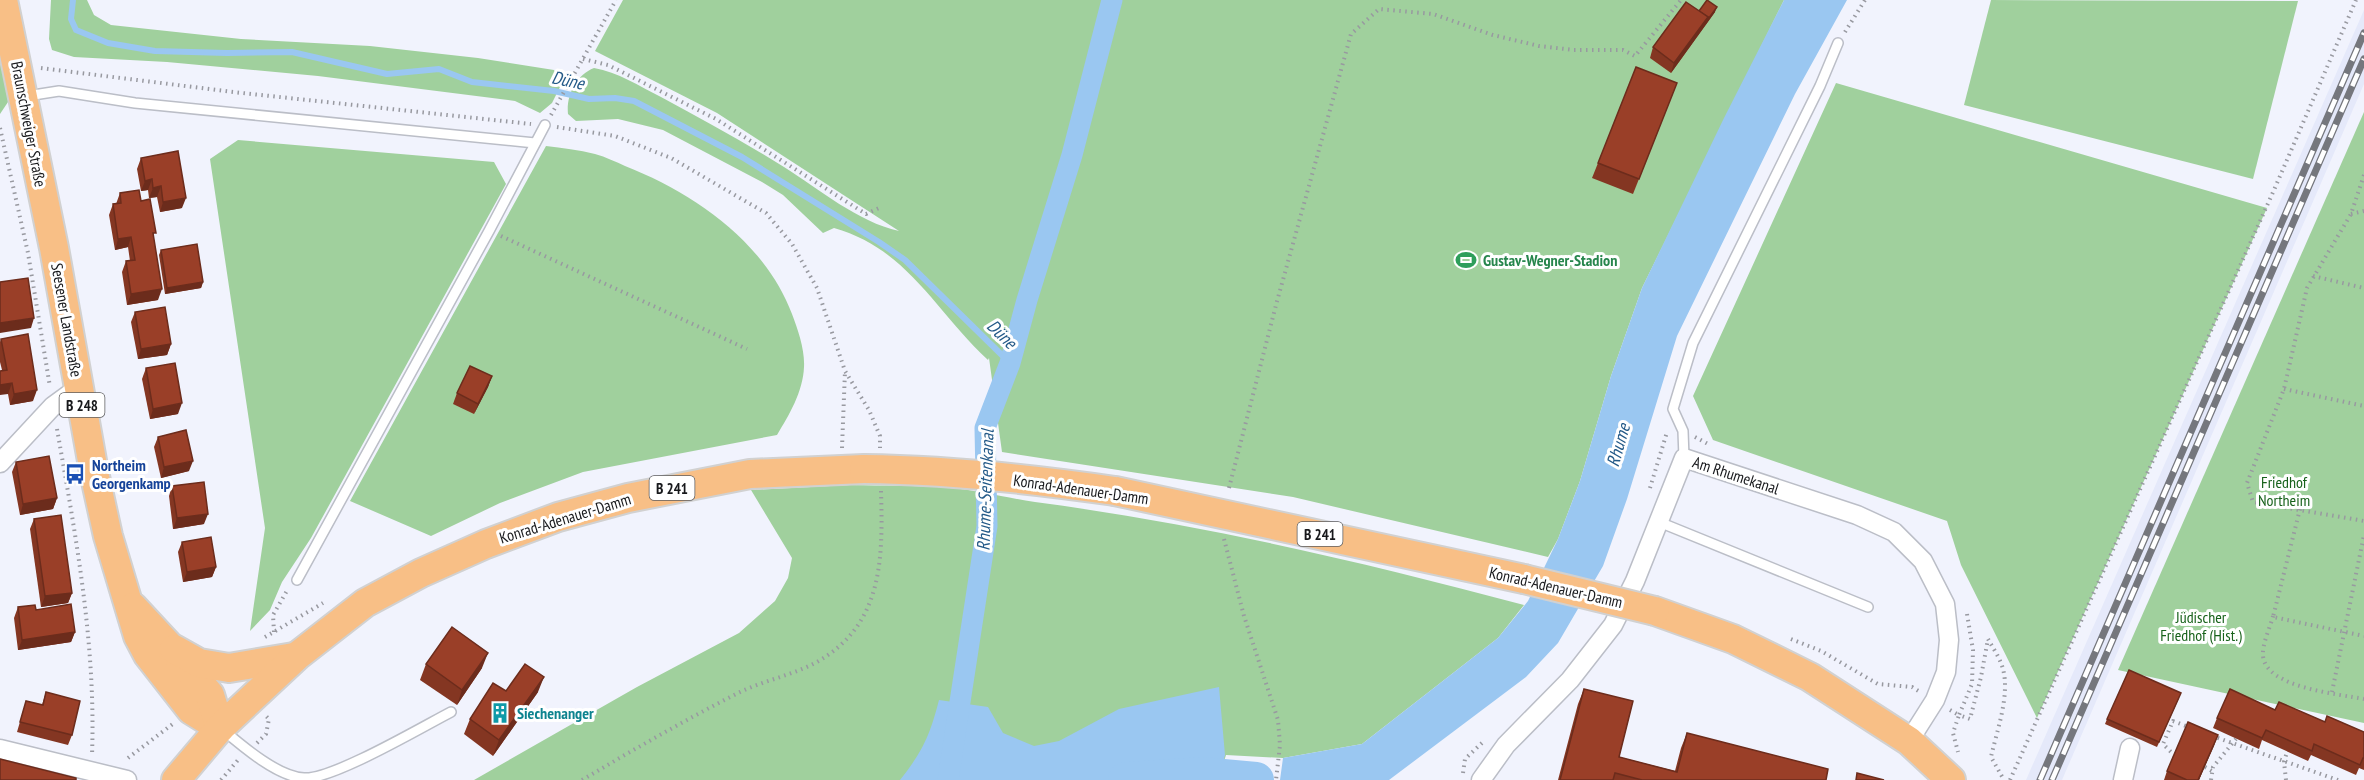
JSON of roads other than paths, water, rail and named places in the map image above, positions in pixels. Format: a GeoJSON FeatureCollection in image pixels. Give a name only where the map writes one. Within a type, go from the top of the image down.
{"type":"FeatureCollection","features":[{"type":"Feature","properties":{"kind":"main road","name":"Braunschweiger Straße"},"geometry":{"type":"LineString","coordinates":[[3,0],[54,248]]}},
{"type":"Feature","properties":{"kind":"main road","name":"Seesener Landstraße"},"geometry":{"type":"LineString","coordinates":[[54,248],[108,536],[138,636],[148,655],[191,710],[220,728]]}},
{"type":"Feature","properties":{"kind":"main road","name":"Konrad-Adenauer-Damm"},"geometry":{"type":"LineString","coordinates":[[220,728],[297,656],[365,603],[412,578],[486,544],[558,517],[628,498],[750,474],[928,470],[1045,481],[1115,491],[1524,579],[1655,611],[1733,639],[1810,676],[1956,769]]}},
{"type":"Feature","properties":{"kind":"main road","name":"Seesener Landstraße"},"geometry":{"type":"LineString","coordinates":[[129,603],[210,695],[220,728]]}},
{"type":"Feature","properties":{"kind":"main road"},"geometry":{"type":"LineString","coordinates":[[171,648],[199,663],[229,668],[297,656]]}},
{"type":"Feature","properties":{"kind":"main road","name":"B 241"},"geometry":{"type":"LineString","coordinates":[[176,780],[220,728]]}},
{"type":"Feature","properties":{"kind":"street"},"geometry":{"type":"LineString","coordinates":[[0,463],[53,406],[79,387]]}},
{"type":"Feature","properties":{"kind":"street","name":"Am Rhumekanal"},"geometry":{"type":"LineString","coordinates":[[1481,780],[1506,745],[1570,680],[1613,626],[1635,581],[1684,458],[1857,515],[1894,532],[1923,561],[1945,604],[1949,640],[1946,672],[1935,700],[1909,741]]}},
{"type":"Feature","properties":{"kind":"street"},"geometry":{"type":"LineString","coordinates":[[2123,780],[2130,748]]}},
{"type":"Feature","properties":{"kind":"street"},"geometry":{"type":"LineString","coordinates":[[0,749],[127,780]]}},
{"type":"Feature","properties":{"kind":"lane"},"geometry":{"type":"LineString","coordinates":[[1684,458],[1683,431],[1673,409],[1693,343],[1820,87],[1838,43]]}},
{"type":"Feature","properties":{"kind":"lane"},"geometry":{"type":"LineString","coordinates":[[24,97],[58,91],[135,103],[535,143]]}},
{"type":"Feature","properties":{"kind":"lane"},"geometry":{"type":"LineString","coordinates":[[297,580],[489,231],[544,125]]}},
{"type":"Feature","properties":{"kind":"lane"},"geometry":{"type":"LineString","coordinates":[[1659,522],[1868,607]]}},
{"type":"Feature","properties":{"kind":"lane"},"geometry":{"type":"LineString","coordinates":[[220,728],[247,750],[287,774],[305,778],[337,771],[450,712]]}},
{"type":"Feature","properties":{"kind":"water"},"geometry":{"type":"Polygon","coordinates":[[[1784,0],[1847,0],[1795,94],[1677,336],[1627,499],[1603,566],[1558,643],[1526,677],[1389,780],[1280,780],[1283,758],[1362,744],[1498,638],[1528,601],[1558,539],[1580,481],[1611,376],[1642,288],[1784,0]]]}},
{"type":"Feature","properties":{"kind":"water"},"geometry":{"type":"Polygon","coordinates":[[[1219,687],[1225,755],[1218,780],[900,780],[925,742],[939,700],[988,707],[1003,733],[1034,746],[1059,741],[1119,709],[1219,687]]]}},
{"type":"Feature","properties":{"kind":"waterway","name":"Düne"},"geometry":{"type":"LineString","coordinates":[[73,0],[71,19],[76,30],[108,43],[155,51],[292,52],[387,74],[439,69],[472,82],[554,91],[589,99],[615,98],[634,101],[742,157],[905,260],[1010,363]]}},
{"type":"Feature","properties":{"kind":"waterway","name":"Rhume-Seitenkanal"},"geometry":{"type":"LineString","coordinates":[[948,780],[987,526],[985,428],[1010,363],[1072,155],[1112,0]]}},
{"type":"Feature","properties":{"kind":"waterway","name":"Rhume"},"geometry":{"type":"LineString","coordinates":[[1126,780],[1201,775],[1256,780]]}},
{"type":"Feature","properties":{"kind":"railway"},"geometry":{"type":"LineString","coordinates":[[2040,780],[2364,33]]}},
{"type":"Feature","properties":{"kind":"railway"},"geometry":{"type":"LineString","coordinates":[[2052,780],[2364,59]]}},
{"type":"Feature","properties":{"kind":"place","name":"Gustav-Wegner-Stadion"},"geometry":{"type":"Point","coordinates":[1466,260]}},
{"type":"Feature","properties":{"kind":"place","name":"Northeim Georgenkamp"},"geometry":{"type":"Point","coordinates":[75,474]}},
{"type":"Feature","properties":{"kind":"place","name":"Siechenanger"},"geometry":{"type":"Point","coordinates":[500,713]}},
{"type":"Feature","properties":{"kind":"park label","name":"Friedhof Northeim"},"geometry":{"type":"Point","coordinates":[2284,491]}},
{"type":"Feature","properties":{"kind":"park label","name":"Jüdischer Friedhof (Hist.)"},"geometry":{"type":"Point","coordinates":[2201,626]}}]}
